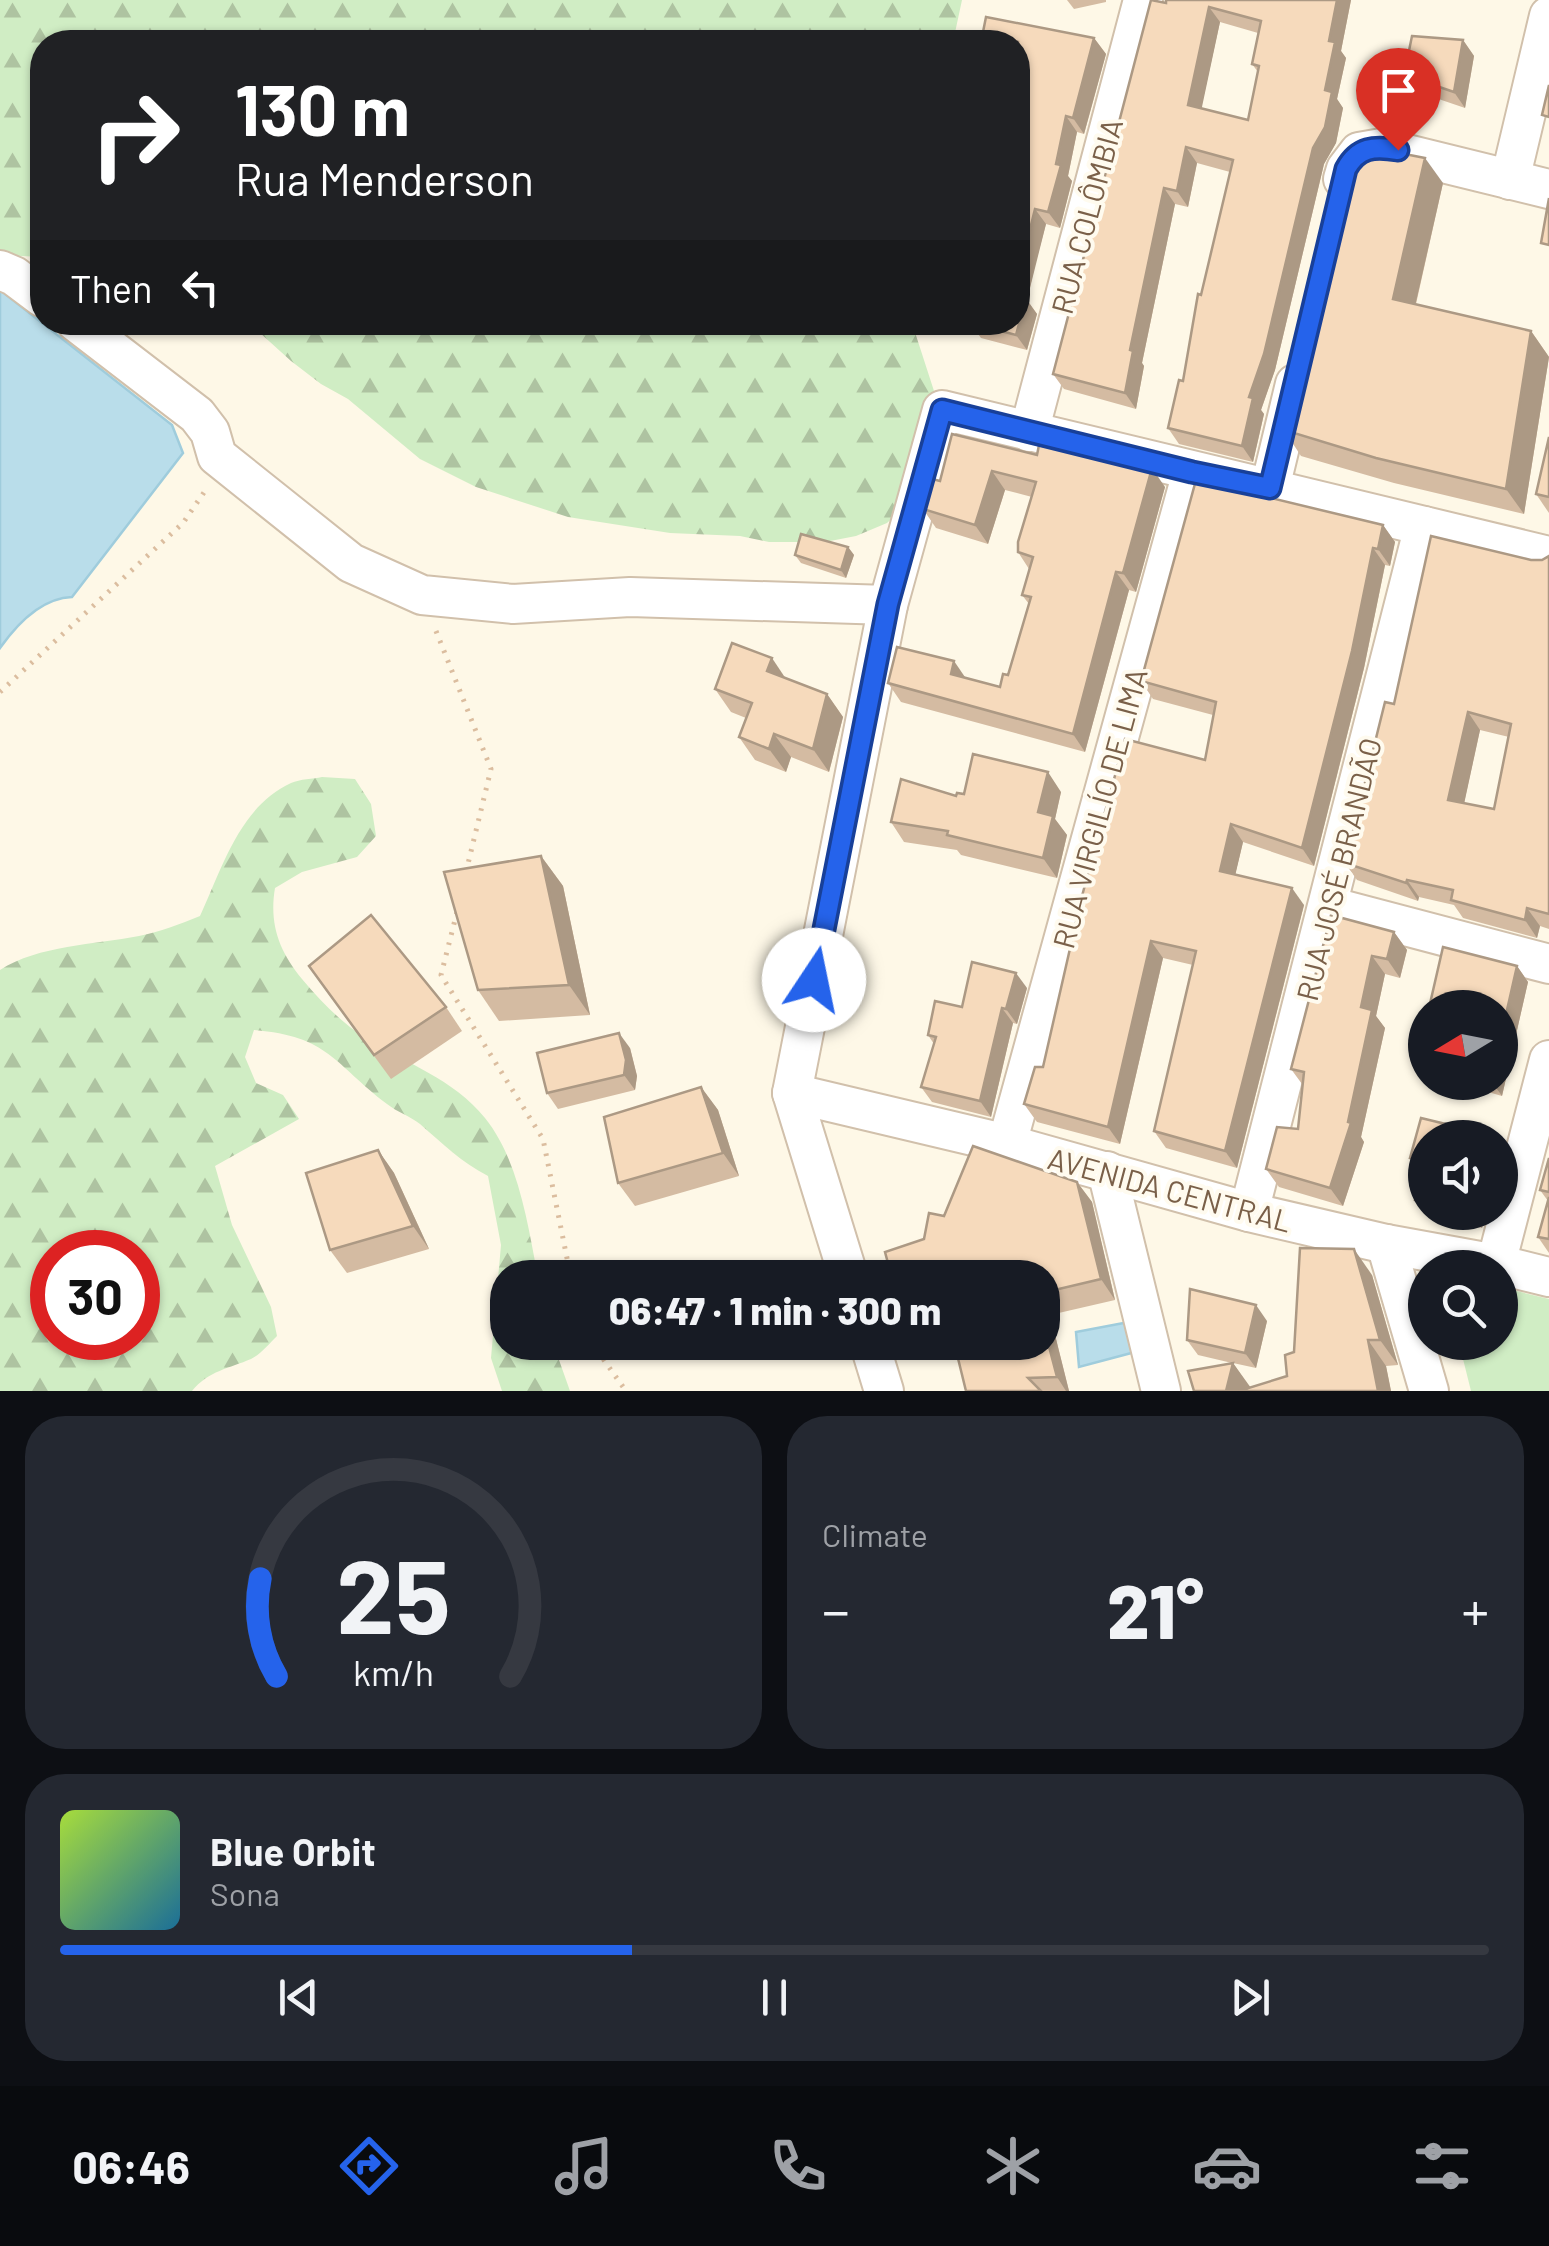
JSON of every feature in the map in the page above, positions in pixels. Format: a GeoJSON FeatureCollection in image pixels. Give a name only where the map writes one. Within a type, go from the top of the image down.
{"type":"FeatureCollection","features":[{"type":"Feature","properties":{"kind":"street","name":"RUA COLÔMBIA"},"geometry":{"type":"LineString","coordinates":[[1029,432],[1143,0]]}},
{"type":"Feature","properties":{"kind":"street"},"geometry":{"type":"LineString","coordinates":[[1510,180],[1549,16]]}},
{"type":"Feature","properties":{"kind":"street"},"geometry":{"type":"LineString","coordinates":[[1337,206],[1346,169],[1359,152],[1382,148],[1549,189]]}},
{"type":"Feature","properties":{"kind":"street"},"geometry":{"type":"LineString","coordinates":[[0,270],[30,288]]}},
{"type":"Feature","properties":{"kind":"street"},"geometry":{"type":"LineString","coordinates":[[93,335],[197,415],[210,432],[217,456],[351,562],[422,596],[513,604],[630,597],[888,604]]}},
{"type":"Feature","properties":{"kind":"street"},"geometry":{"type":"LineString","coordinates":[[1270,488],[1302,357]]}},
{"type":"Feature","properties":{"kind":"street"},"geometry":{"type":"LineString","coordinates":[[843,1260],[792,1092],[888,604],[942,410],[1549,556]]}},
{"type":"Feature","properties":{"kind":"street","name":"RUA VIRGILÍO DE LIMA"},"geometry":{"type":"LineString","coordinates":[[1007,1144],[1192,472]]}},
{"type":"Feature","properties":{"kind":"street","name":"RUA JOSÉ BRANDÃO"},"geometry":{"type":"LineString","coordinates":[[1250,1212],[1424,526]]}},
{"type":"Feature","properties":{"kind":"street"},"geometry":{"type":"LineString","coordinates":[[1329,906],[1549,964]]}},
{"type":"Feature","properties":{"kind":"street"},"geometry":{"type":"LineString","coordinates":[[1500,1250],[1549,1060]]}},
{"type":"Feature","properties":{"kind":"street","name":"AVENIDA CENTRAL"},"geometry":{"type":"LineString","coordinates":[[792,1092],[1007,1144],[1250,1212],[1419,1250]]}},
{"type":"Feature","properties":{"kind":"street"},"geometry":{"type":"LineString","coordinates":[[1107,1172],[1161,1391]]}},
{"type":"Feature","properties":{"kind":"street"},"geometry":{"type":"LineString","coordinates":[[1386,1244],[1428,1391]]}},
{"type":"Feature","properties":{"kind":"street","name":"AVENIDA CENTRAL"},"geometry":{"type":"LineString","coordinates":[[1518,1270],[1549,1278]]}},
{"type":"Feature","properties":{"kind":"street"},"geometry":{"type":"LineString","coordinates":[[875,1360],[884,1391]]}},
{"type":"Feature","properties":{"kind":"path"},"geometry":{"type":"LineString","coordinates":[[0,692],[183,523],[211,482],[217,456]]}},
{"type":"Feature","properties":{"kind":"path"},"geometry":{"type":"LineString","coordinates":[[422,596],[490,769],[464,881]]}},
{"type":"Feature","properties":{"kind":"path"},"geometry":{"type":"LineString","coordinates":[[459,900],[442,975],[543,1139],[567,1260]]}},
{"type":"Feature","properties":{"kind":"path"},"geometry":{"type":"LineString","coordinates":[[604,1360],[626,1391]]}},
{"type":"Feature","properties":{"kind":"green space"},"geometry":{"type":"Polygon","coordinates":[[[0,0],[962,0],[956,30],[30,30],[30,256],[0,255],[0,0]]]}},
{"type":"Feature","properties":{"kind":"green space"},"geometry":{"type":"Polygon","coordinates":[[[262,335],[916,335],[939,419],[907,504],[887,523],[856,536],[825,542],[769,542],[740,536],[670,533],[568,517],[476,487],[420,459],[348,399],[291,361],[262,335]]]}},
{"type":"Feature","properties":{"kind":"green space"},"geometry":{"type":"Polygon","coordinates":[[[355,779],[371,804],[376,836],[357,857],[302,872],[275,888],[275,925],[287,958],[339,1018],[459,1093],[485,1118],[514,1173],[535,1260],[500,1260],[501,1245],[488,1176],[387,1104],[329,1054],[299,1038],[254,1030],[245,1057],[256,1083],[283,1095],[299,1119],[215,1166],[232,1225],[271,1307],[277,1336],[255,1357],[212,1374],[192,1391],[0,1391],[0,970],[32,955],[147,934],[200,916],[245,823],[273,794],[302,780],[355,779]]]}},
{"type":"Feature","properties":{"kind":"green space"},"geometry":{"type":"Polygon","coordinates":[[[1518,1291],[1549,1299],[1549,1391],[1471,1391],[1463,1360],[1518,1360],[1518,1291]]]}},
{"type":"Feature","properties":{"kind":"green space"},"geometry":{"type":"Polygon","coordinates":[[[492,1360],[559,1360],[570,1391],[502,1391],[492,1360]]]}},
{"type":"Feature","properties":{"kind":"water"},"geometry":{"type":"Polygon","coordinates":[[[0,290],[30,314],[30,335],[57,335],[172,425],[183,453],[72,597],[50,602],[31,614],[0,648],[0,290]]]}},
{"type":"Feature","properties":{"kind":"water"},"geometry":{"type":"Polygon","coordinates":[[[1129,1322],[1135,1352],[1079,1367],[1076,1332],[1129,1322]]]}},
{"type":"Feature","properties":{"kind":"building"},"geometry":{"type":"Polygon","coordinates":[[[1151,0],[1337,0],[1329,41],[1335,42],[1325,90],[1332,92],[1325,127],[1313,148],[1264,354],[1249,397],[1253,398],[1242,446],[1168,428],[1179,380],[1183,381],[1198,294],[1201,295],[1233,160],[1186,147],[1177,191],[1164,188],[1130,350],[1133,351],[1125,393],[1053,374],[1151,0]],[[1209,7],[1188,105],[1248,120],[1259,66],[1252,64],[1261,21],[1209,7]]]}},
{"type":"Feature","properties":{"kind":"building"},"geometry":{"type":"Polygon","coordinates":[[[986,17],[1094,38],[1073,118],[1066,116],[1056,164],[1061,165],[1048,212],[1035,209],[1030,229],[1030,30],[983,30],[986,17]]]}},
{"type":"Feature","properties":{"kind":"building"},"geometry":{"type":"Polygon","coordinates":[[[1412,36],[1463,40],[1454,92],[1404,75],[1412,36]]]}},
{"type":"Feature","properties":{"kind":"building"},"geometry":{"type":"Polygon","coordinates":[[[1549,85],[1549,117],[1542,115],[1549,85]]]}},
{"type":"Feature","properties":{"kind":"building"},"geometry":{"type":"Polygon","coordinates":[[[1353,146],[1425,158],[1393,299],[1531,331],[1506,489],[1376,458],[1284,430],[1353,146]]]}},
{"type":"Feature","properties":{"kind":"building"},"geometry":{"type":"Polygon","coordinates":[[[1549,198],[1549,245],[1541,243],[1549,198]]]}},
{"type":"Feature","properties":{"kind":"building"},"geometry":{"type":"Polygon","coordinates":[[[952,434],[1037,455],[1039,445],[1152,468],[1123,573],[1116,572],[1073,734],[888,683],[897,647],[954,661],[951,674],[1000,687],[1003,674],[1008,675],[1031,597],[1022,595],[1033,557],[1018,552],[1018,542],[1036,482],[992,471],[975,525],[923,509],[932,479],[940,481],[952,434]]]}},
{"type":"Feature","properties":{"kind":"building"},"geometry":{"type":"Polygon","coordinates":[[[1549,437],[1549,497],[1536,494],[1549,437]]]}},
{"type":"Feature","properties":{"kind":"building"},"geometry":{"type":"Polygon","coordinates":[[[1196,480],[1383,525],[1378,549],[1373,548],[1352,651],[1302,848],[1231,824],[1220,871],[1292,888],[1225,1151],[1154,1131],[1196,951],[1151,941],[1108,1127],[1024,1104],[1035,1067],[1043,1067],[1082,896],[1125,739],[1205,760],[1216,702],[1141,681],[1196,480]]]}},
{"type":"Feature","properties":{"kind":"building"},"geometry":{"type":"Polygon","coordinates":[[[801,534],[848,547],[841,570],[795,555],[801,534]]]}},
{"type":"Feature","properties":{"kind":"building"},"geometry":{"type":"Polygon","coordinates":[[[1431,536],[1531,560],[1549,556],[1549,914],[1527,908],[1525,920],[1451,900],[1453,890],[1407,880],[1406,883],[1345,863],[1385,702],[1394,704],[1431,536]],[[1468,712],[1448,800],[1494,809],[1511,724],[1468,712]]]}},
{"type":"Feature","properties":{"kind":"building"},"geometry":{"type":"Polygon","coordinates":[[[732,643],[772,658],[767,671],[827,694],[813,749],[774,734],[769,749],[739,737],[752,703],[715,689],[732,643]]]}},
{"type":"Feature","properties":{"kind":"building"},"geometry":{"type":"Polygon","coordinates":[[[973,754],[1048,772],[1038,812],[1053,816],[1043,858],[947,835],[948,831],[891,822],[901,779],[956,796],[964,794],[973,754]]]}},
{"type":"Feature","properties":{"kind":"building"},"geometry":{"type":"Polygon","coordinates":[[[541,856],[569,985],[478,990],[444,872],[541,856]]]}},
{"type":"Feature","properties":{"kind":"building"},"geometry":{"type":"Polygon","coordinates":[[[371,915],[446,1007],[374,1055],[309,966],[371,915]]]}},
{"type":"Feature","properties":{"kind":"building"},"geometry":{"type":"Polygon","coordinates":[[[1331,915],[1394,932],[1387,959],[1372,956],[1361,1007],[1372,1010],[1348,1122],[1351,1123],[1330,1188],[1266,1169],[1277,1127],[1298,1129],[1304,1072],[1291,1069],[1331,915]]]}},
{"type":"Feature","properties":{"kind":"building"},"geometry":{"type":"Polygon","coordinates":[[[1443,947],[1517,966],[1512,990],[1433,990],[1443,947]]]}},
{"type":"Feature","properties":{"kind":"building"},"geometry":{"type":"Polygon","coordinates":[[[972,962],[1016,973],[1006,1009],[1002,1008],[980,1101],[921,1087],[936,1037],[928,1035],[935,1001],[962,1007],[972,962]]]}},
{"type":"Feature","properties":{"kind":"building"},"geometry":{"type":"Polygon","coordinates":[[[619,1033],[626,1060],[624,1075],[547,1093],[537,1053],[619,1033]]]}},
{"type":"Feature","properties":{"kind":"building"},"geometry":{"type":"Polygon","coordinates":[[[701,1087],[723,1153],[618,1183],[604,1117],[701,1087]]]}},
{"type":"Feature","properties":{"kind":"building"},"geometry":{"type":"Polygon","coordinates":[[[973,1146],[1077,1182],[1101,1279],[1060,1289],[1060,1260],[887,1260],[885,1252],[924,1239],[929,1213],[944,1216],[973,1146]]]}},
{"type":"Feature","properties":{"kind":"building"},"geometry":{"type":"Polygon","coordinates":[[[378,1150],[413,1226],[330,1250],[306,1173],[378,1150]]]}},
{"type":"Feature","properties":{"kind":"building"},"geometry":{"type":"Polygon","coordinates":[[[1549,1158],[1549,1192],[1540,1190],[1549,1158]]]}},
{"type":"Feature","properties":{"kind":"building"},"geometry":{"type":"Polygon","coordinates":[[[1549,1197],[1549,1239],[1538,1237],[1549,1197]]]}},
{"type":"Feature","properties":{"kind":"building"},"geometry":{"type":"Polygon","coordinates":[[[1300,1248],[1354,1249],[1380,1340],[1368,1340],[1378,1391],[1239,1391],[1287,1376],[1285,1355],[1294,1352],[1300,1248]]]}},
{"type":"Feature","properties":{"kind":"building"},"geometry":{"type":"Polygon","coordinates":[[[1190,1289],[1256,1305],[1245,1353],[1187,1340],[1190,1289]]]}},
{"type":"Feature","properties":{"kind":"building"},"geometry":{"type":"Polygon","coordinates":[[[958,1360],[1053,1360],[1057,1377],[1028,1378],[1041,1391],[966,1391],[958,1360]]]}},
{"type":"Feature","properties":{"kind":"building"},"geometry":{"type":"Polygon","coordinates":[[[1233,1363],[1226,1391],[1194,1391],[1188,1371],[1233,1363]]]}},
{"type":"Feature","properties":{"kind":"route"},"geometry":{"type":"LineString","coordinates":[[814,980],[888,604],[942,410],[1270,488],[1346,169],[1353,156],[1364,150],[1398,150]]}}]}
